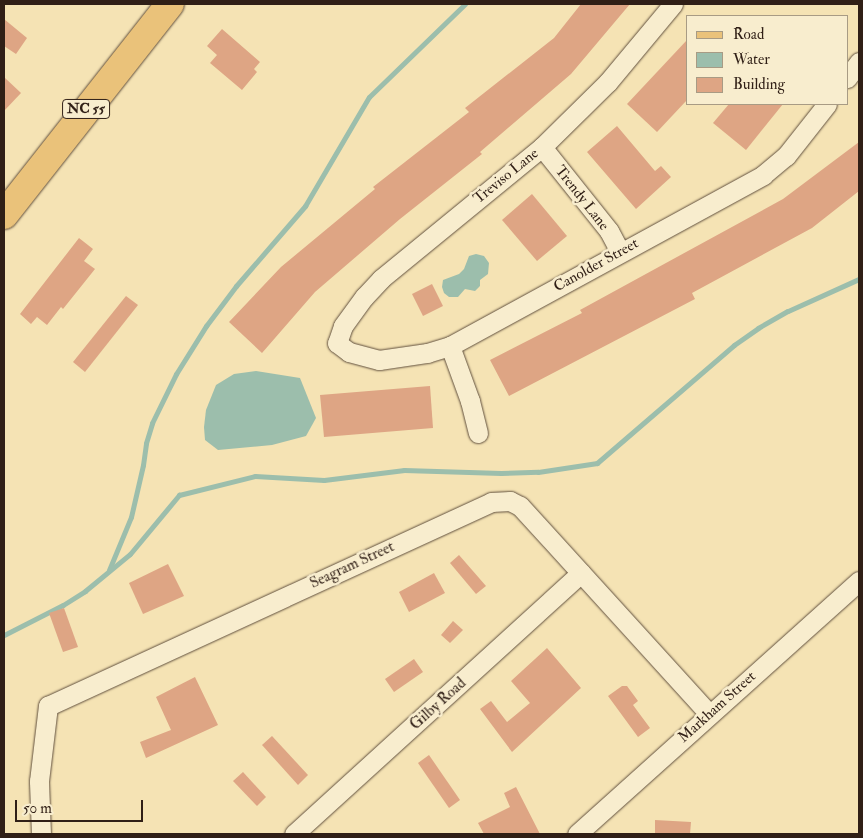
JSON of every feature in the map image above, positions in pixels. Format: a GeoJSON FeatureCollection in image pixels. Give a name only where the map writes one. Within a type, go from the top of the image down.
{"type":"FeatureCollection","features":[{"type":"Feature","properties":{"kind":"main road","name":"NC 55"},"geometry":{"type":"LineString","coordinates":[[4,215],[170,4]]}},
{"type":"Feature","properties":{"kind":"street","name":"Treviso Lane"},"geometry":{"type":"LineString","coordinates":[[337,343],[343,326],[364,297],[381,279],[542,147],[608,82],[673,4]]}},
{"type":"Feature","properties":{"kind":"street"},"geometry":{"type":"LineString","coordinates":[[848,77],[859,62]]}},
{"type":"Feature","properties":{"kind":"street","name":"Canolder Street"},"geometry":{"type":"LineString","coordinates":[[337,343],[349,352],[379,360],[450,346],[763,175],[786,156],[826,105]]}},
{"type":"Feature","properties":{"kind":"street","name":"Trendy Lane"},"geometry":{"type":"LineString","coordinates":[[542,147],[609,231],[620,252]]}},
{"type":"Feature","properties":{"kind":"street"},"geometry":{"type":"LineString","coordinates":[[450,346],[470,401],[478,434]]}},
{"type":"Feature","properties":{"kind":"street","name":"Seagram Street"},"geometry":{"type":"LineString","coordinates":[[41,834],[39,781],[48,706],[491,502],[510,501],[520,506],[709,714]]}},
{"type":"Feature","properties":{"kind":"street","name":"Gilby Road"},"geometry":{"type":"LineString","coordinates":[[294,834],[581,573]]}},
{"type":"Feature","properties":{"kind":"street","name":"Markham Street"},"geometry":{"type":"LineString","coordinates":[[577,834],[859,580]]}},
{"type":"Feature","properties":{"kind":"water"},"geometry":{"type":"Polygon","coordinates":[[[476,254],[484,256],[489,263],[488,274],[480,280],[480,286],[475,291],[465,289],[458,297],[449,297],[444,293],[442,287],[443,280],[459,274],[464,269],[469,256],[476,254]]]}},
{"type":"Feature","properties":{"kind":"water"},"geometry":{"type":"Polygon","coordinates":[[[256,371],[300,378],[316,418],[306,436],[272,445],[218,450],[205,440],[204,427],[206,410],[216,385],[234,374],[256,371]]]}},
{"type":"Feature","properties":{"kind":"building"},"geometry":{"type":"Polygon","coordinates":[[[581,4],[630,4],[571,74],[480,152],[482,154],[400,219],[315,292],[262,353],[229,322],[281,267],[375,189],[373,187],[469,112],[465,108],[554,38],[581,4]]]}},
{"type":"Feature","properties":{"kind":"building"},"geometry":{"type":"Polygon","coordinates":[[[4,19],[27,38],[16,54],[4,46],[4,19]]]}},
{"type":"Feature","properties":{"kind":"building"},"geometry":{"type":"Polygon","coordinates":[[[222,29],[260,62],[254,69],[257,72],[242,90],[210,63],[217,55],[207,46],[222,29]]]}},
{"type":"Feature","properties":{"kind":"building"},"geometry":{"type":"Polygon","coordinates":[[[686,41],[686,101],[657,132],[627,104],[686,41]]]}},
{"type":"Feature","properties":{"kind":"building"},"geometry":{"type":"Polygon","coordinates":[[[4,77],[21,93],[4,111],[4,77]]]}},
{"type":"Feature","properties":{"kind":"building"},"geometry":{"type":"Polygon","coordinates":[[[728,105],[782,105],[746,150],[713,123],[728,105]]]}},
{"type":"Feature","properties":{"kind":"building"},"geometry":{"type":"Polygon","coordinates":[[[617,126],[655,171],[661,166],[671,177],[636,209],[587,152],[617,126]]]}},
{"type":"Feature","properties":{"kind":"building"},"geometry":{"type":"Polygon","coordinates":[[[859,142],[859,191],[812,228],[692,293],[695,299],[509,396],[490,360],[582,313],[580,310],[783,199],[859,142]]]}},
{"type":"Feature","properties":{"kind":"building"},"geometry":{"type":"Polygon","coordinates":[[[532,194],[567,236],[537,261],[502,220],[532,194]]]}},
{"type":"Feature","properties":{"kind":"building"},"geometry":{"type":"Polygon","coordinates":[[[79,238],[93,249],[84,261],[95,269],[63,309],[61,307],[47,325],[37,317],[31,324],[20,314],[79,238]]]}},
{"type":"Feature","properties":{"kind":"building"},"geometry":{"type":"Polygon","coordinates":[[[432,284],[443,306],[423,316],[412,294],[432,284]]]}},
{"type":"Feature","properties":{"kind":"building"},"geometry":{"type":"Polygon","coordinates":[[[126,296],[138,305],[85,372],[73,362],[126,296]]]}},
{"type":"Feature","properties":{"kind":"building"},"geometry":{"type":"Polygon","coordinates":[[[430,386],[433,428],[324,437],[320,395],[430,386]]]}},
{"type":"Feature","properties":{"kind":"building"},"geometry":{"type":"Polygon","coordinates":[[[459,555],[486,586],[476,594],[450,563],[459,555]]]}},
{"type":"Feature","properties":{"kind":"building"},"geometry":{"type":"Polygon","coordinates":[[[168,564],[184,596],[143,614],[129,583],[168,564]]]}},
{"type":"Feature","properties":{"kind":"building"},"geometry":{"type":"Polygon","coordinates":[[[434,573],[445,593],[409,612],[399,592],[434,573]]]}},
{"type":"Feature","properties":{"kind":"building"},"geometry":{"type":"Polygon","coordinates":[[[64,608],[78,647],[63,652],[49,613],[64,608]]]}},
{"type":"Feature","properties":{"kind":"building"},"geometry":{"type":"Polygon","coordinates":[[[453,621],[463,630],[450,643],[441,635],[453,621]]]}},
{"type":"Feature","properties":{"kind":"building"},"geometry":{"type":"Polygon","coordinates":[[[547,648],[581,688],[512,752],[480,709],[491,701],[507,722],[530,703],[511,681],[547,648]]]}},
{"type":"Feature","properties":{"kind":"building"},"geometry":{"type":"Polygon","coordinates":[[[414,659],[423,672],[394,692],[385,679],[414,659]]]}},
{"type":"Feature","properties":{"kind":"building"},"geometry":{"type":"Polygon","coordinates":[[[195,677],[218,725],[146,758],[140,742],[171,730],[156,697],[195,677]]]}},
{"type":"Feature","properties":{"kind":"building"},"geometry":{"type":"Polygon","coordinates":[[[622,686],[627,686],[638,701],[633,705],[650,728],[638,737],[608,696],[622,686]]]}},
{"type":"Feature","properties":{"kind":"building"},"geometry":{"type":"Polygon","coordinates":[[[272,736],[308,775],[298,785],[262,745],[272,736]]]}},
{"type":"Feature","properties":{"kind":"building"},"geometry":{"type":"Polygon","coordinates":[[[429,755],[460,800],[449,808],[418,763],[429,755]]]}},
{"type":"Feature","properties":{"kind":"building"},"geometry":{"type":"Polygon","coordinates":[[[243,772],[266,797],[257,806],[233,781],[243,772]]]}},
{"type":"Feature","properties":{"kind":"building"},"geometry":{"type":"Polygon","coordinates":[[[516,787],[540,834],[484,834],[478,823],[510,807],[504,793],[516,787]]]}},
{"type":"Feature","properties":{"kind":"building"},"geometry":{"type":"Polygon","coordinates":[[[655,820],[691,822],[690,834],[655,834],[655,820]]]}},
{"type":"Feature","properties":{"kind":"waterway"},"geometry":{"type":"LineString","coordinates":[[109,570],[131,517],[152,423],[176,374],[206,326],[236,286],[305,206],[369,97],[465,4]]}},
{"type":"Feature","properties":{"kind":"waterway"},"geometry":{"type":"LineString","coordinates":[[4,635],[63,605],[85,591],[130,554],[179,495],[255,476],[324,480],[404,470],[501,473],[538,472],[597,463],[734,345],[758,328],[788,311],[859,279]]}}]}
